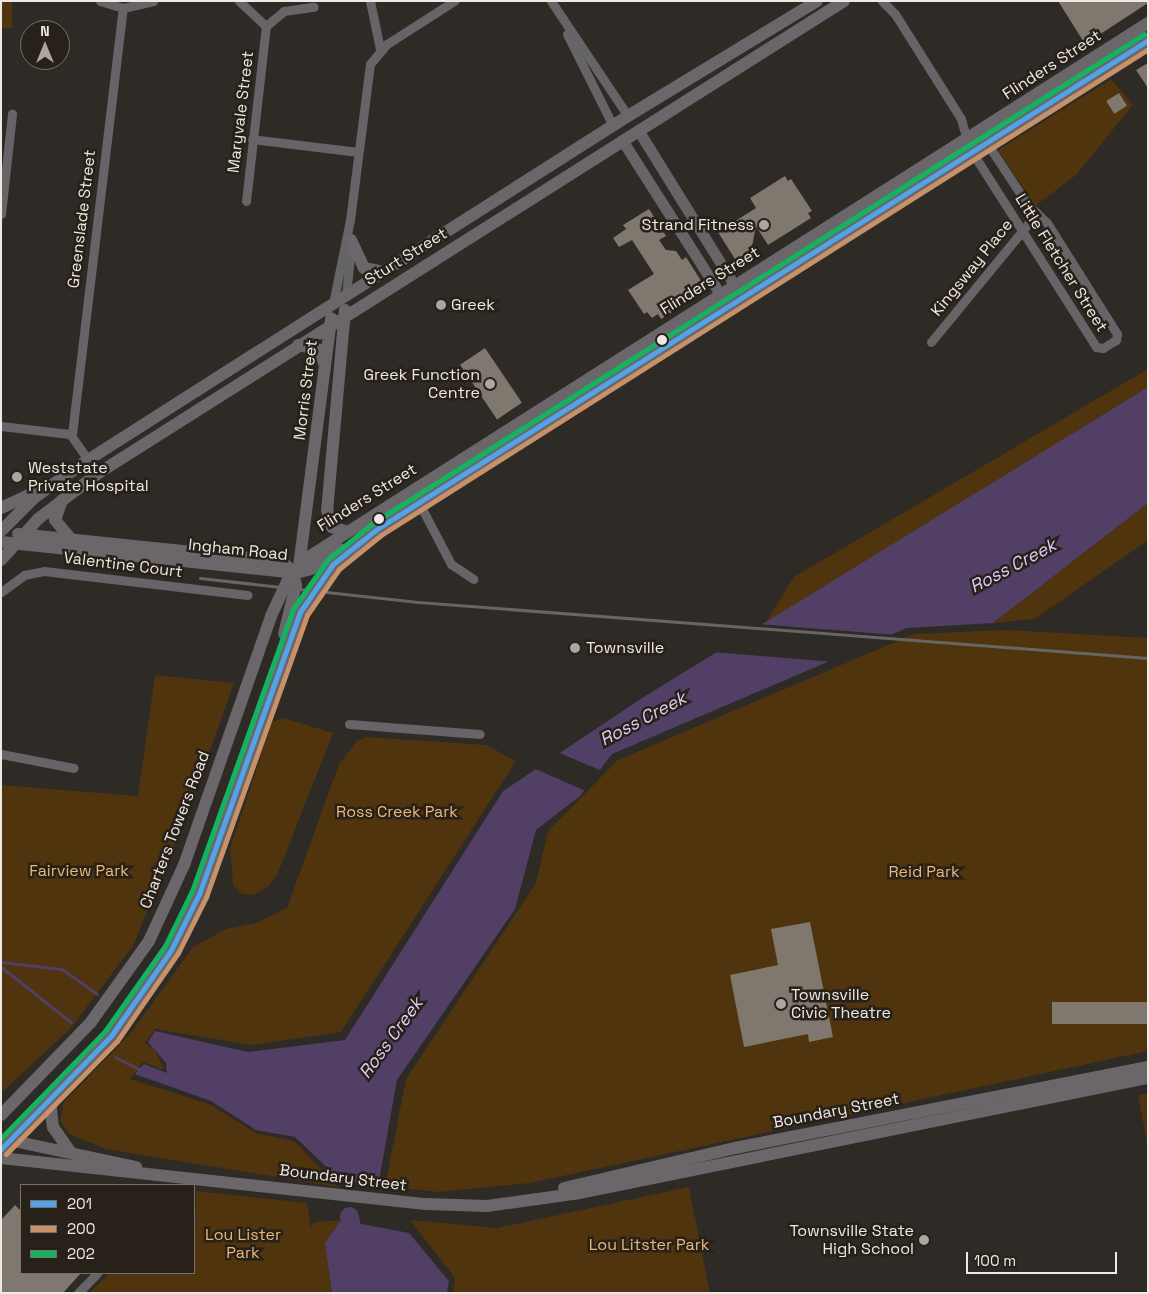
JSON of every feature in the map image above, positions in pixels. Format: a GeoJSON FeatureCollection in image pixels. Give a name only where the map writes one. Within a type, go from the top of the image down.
{"type":"FeatureCollection","features":[{"type":"Feature","properties":{"kind":"main road","name":"Sturt Street"},"geometry":{"type":"LineString","coordinates":[[1,532],[55,482],[88,460],[628,116],[817,1]]}},
{"type":"Feature","properties":{"kind":"main road","name":"Sturt Street"},"geometry":{"type":"LineString","coordinates":[[1,560],[12,540],[63,498],[97,474],[345,314],[844,1]]}},
{"type":"Feature","properties":{"kind":"main road"},"geometry":{"type":"LineString","coordinates":[[799,12],[806,24]]}},
{"type":"Feature","properties":{"kind":"main road","name":"Flinders Street"},"geometry":{"type":"LineString","coordinates":[[271,685],[303,605],[323,574],[377,529],[972,152],[977,139],[1148,23]]}},
{"type":"Feature","properties":{"kind":"main road","name":"Flinders Street"},"geometry":{"type":"LineString","coordinates":[[296,569],[345,531],[734,285],[977,139],[1148,40]]}},
{"type":"Feature","properties":{"kind":"main road"},"geometry":{"type":"LineString","coordinates":[[628,116],[638,130]]}},
{"type":"Feature","properties":{"kind":"main road"},"geometry":{"type":"LineString","coordinates":[[613,126],[622,140]]}},
{"type":"Feature","properties":{"kind":"main road"},"geometry":{"type":"LineString","coordinates":[[351,240],[364,268],[384,272]]}},
{"type":"Feature","properties":{"kind":"main road"},"geometry":{"type":"LineString","coordinates":[[734,285],[742,298]]}},
{"type":"Feature","properties":{"kind":"main road"},"geometry":{"type":"LineString","coordinates":[[720,294],[728,307]]}},
{"type":"Feature","properties":{"kind":"main road","name":"Morris Street"},"geometry":{"type":"LineString","coordinates":[[345,531],[332,527],[327,510],[346,296]]}},
{"type":"Feature","properties":{"kind":"main road","name":"Morris Street"},"geometry":{"type":"LineString","coordinates":[[296,569],[326,368],[333,304]]}},
{"type":"Feature","properties":{"kind":"main road"},"geometry":{"type":"LineString","coordinates":[[298,345],[319,350],[326,368]]}},
{"type":"Feature","properties":{"kind":"main road"},"geometry":{"type":"LineString","coordinates":[[88,460],[97,474]]}},
{"type":"Feature","properties":{"kind":"main road"},"geometry":{"type":"LineString","coordinates":[[1,508],[55,482]]}},
{"type":"Feature","properties":{"kind":"main road"},"geometry":{"type":"LineString","coordinates":[[63,498],[55,520],[71,539]]}},
{"type":"Feature","properties":{"kind":"main road"},"geometry":{"type":"LineString","coordinates":[[4,1143],[50,1100],[128,1015],[171,950],[199,894],[271,685],[294,597],[296,569],[312,569],[377,529]]}},
{"type":"Feature","properties":{"kind":"main road","name":"Ingham Road"},"geometry":{"type":"LineString","coordinates":[[1,532],[12,540],[252,567],[296,569]]}},
{"type":"Feature","properties":{"kind":"main road","name":"Ingham Road"},"geometry":{"type":"LineString","coordinates":[[12,540],[71,539],[280,561],[296,569]]}},
{"type":"Feature","properties":{"kind":"main road"},"geometry":{"type":"LineString","coordinates":[[252,567],[273,576],[278,599]]}},
{"type":"Feature","properties":{"kind":"main road","name":"Charters Towers Road"},"geometry":{"type":"LineString","coordinates":[[1,1115],[102,1008],[137,962],[159,922],[184,865],[278,599],[296,569]]}},
{"type":"Feature","properties":{"kind":"main road","name":"Boundary Street"},"geometry":{"type":"LineString","coordinates":[[534,1199],[661,1163],[1148,1066]]}},
{"type":"Feature","properties":{"kind":"main road","name":"Boundary Street"},"geometry":{"type":"LineString","coordinates":[[4,1143],[69,1150],[178,1180],[443,1205],[487,1206],[534,1199],[1148,1078]]}},
{"type":"Feature","properties":{"kind":"main road"},"geometry":{"type":"LineString","coordinates":[[50,1100],[53,1127],[69,1150]]}},
{"type":"Feature","properties":{"kind":"main road","name":"Boundary Street"},"geometry":{"type":"LineString","coordinates":[[1,1158],[110,1171],[148,1171]]}},
{"type":"Feature","properties":{"kind":"street"},"geometry":{"type":"LineString","coordinates":[[100,1],[123,8],[153,1]]}},
{"type":"Feature","properties":{"kind":"street"},"geometry":{"type":"LineString","coordinates":[[239,1],[266,26],[284,11],[314,7]]}},
{"type":"Feature","properties":{"kind":"street"},"geometry":{"type":"LineString","coordinates":[[370,1],[380,49],[454,1]]}},
{"type":"Feature","properties":{"kind":"street"},"geometry":{"type":"LineString","coordinates":[[550,1],[628,116]]}},
{"type":"Feature","properties":{"kind":"street"},"geometry":{"type":"LineString","coordinates":[[882,1],[895,14]]}},
{"type":"Feature","properties":{"kind":"street"},"geometry":{"type":"LineString","coordinates":[[891,1],[895,14]]}},
{"type":"Feature","properties":{"kind":"street","name":"Greenslade Street"},"geometry":{"type":"LineString","coordinates":[[72,434],[123,8]]}},
{"type":"Feature","properties":{"kind":"street","name":"Little Fletcher Street"},"geometry":{"type":"LineString","coordinates":[[895,14],[961,119],[1027,204],[1037,213],[1117,334],[1116,340],[1102,349],[1096,347],[972,152]]}},
{"type":"Feature","properties":{"kind":"street"},"geometry":{"type":"LineString","coordinates":[[560,15],[597,96],[613,126]]}},
{"type":"Feature","properties":{"kind":"street","name":"Maryvale Street"},"geometry":{"type":"LineString","coordinates":[[246,202],[266,26]]}},
{"type":"Feature","properties":{"kind":"street","name":"Morris Street"},"geometry":{"type":"LineString","coordinates":[[333,304],[350,220],[368,72],[380,49]]}},
{"type":"Feature","properties":{"kind":"street"},"geometry":{"type":"LineString","coordinates":[[597,96],[608,87]]}},
{"type":"Feature","properties":{"kind":"street"},"geometry":{"type":"LineString","coordinates":[[1,214],[12,114]]}},
{"type":"Feature","properties":{"kind":"street"},"geometry":{"type":"LineString","coordinates":[[638,130],[734,285]]}},
{"type":"Feature","properties":{"kind":"street"},"geometry":{"type":"LineString","coordinates":[[252,139],[358,152]]}},
{"type":"Feature","properties":{"kind":"street"},"geometry":{"type":"LineString","coordinates":[[622,140],[720,294]]}},
{"type":"Feature","properties":{"kind":"street"},"geometry":{"type":"LineString","coordinates":[[640,168],[656,158]]}},
{"type":"Feature","properties":{"kind":"street","name":"Kingsway Place"},"geometry":{"type":"LineString","coordinates":[[931,342],[1037,213]]}},
{"type":"Feature","properties":{"kind":"street","name":"Morris Street"},"geometry":{"type":"LineString","coordinates":[[346,296],[351,240],[350,220]]}},
{"type":"Feature","properties":{"kind":"street"},"geometry":{"type":"LineString","coordinates":[[1,426],[72,434],[88,460]]}},
{"type":"Feature","properties":{"kind":"street"},"geometry":{"type":"LineString","coordinates":[[419,503],[451,564],[473,579]]}},
{"type":"Feature","properties":{"kind":"street","name":"Valentine Court"},"geometry":{"type":"LineString","coordinates":[[1,592],[24,575],[44,571],[248,595]]}},
{"type":"Feature","properties":{"kind":"street"},"geometry":{"type":"LineString","coordinates":[[349,724],[480,734]]}},
{"type":"Feature","properties":{"kind":"street"},"geometry":{"type":"LineString","coordinates":[[1,754],[74,768]]}},
{"type":"Feature","properties":{"kind":"street"},"geometry":{"type":"LineString","coordinates":[[78,1293],[96,1274]]}},
{"type":"Feature","properties":{"kind":"green space"},"geometry":{"type":"Polygon","coordinates":[[[1,1],[12,1],[12,28],[1,28],[1,1]]]}},
{"type":"Feature","properties":{"kind":"green space"},"geometry":{"type":"Polygon","coordinates":[[[1111,79],[1133,105],[1076,175],[1035,206],[998,150],[1111,79]]]}},
{"type":"Feature","properties":{"kind":"green space"},"geometry":{"type":"Polygon","coordinates":[[[1148,369],[1148,387],[766,622],[794,577],[1148,369]]]}},
{"type":"Feature","properties":{"kind":"green space"},"geometry":{"type":"Polygon","coordinates":[[[1148,503],[1148,540],[1035,619],[993,623],[1148,503]]]}},
{"type":"Feature","properties":{"kind":"green space","name":"Reid Park"},"geometry":{"type":"Polygon","coordinates":[[[1006,630],[1148,638],[1148,1051],[530,1183],[438,1192],[385,1186],[406,1079],[536,883],[548,831],[618,760],[914,634],[1006,630]]]}},
{"type":"Feature","properties":{"kind":"green space","name":"Fairview Park"},"geometry":{"type":"Polygon","coordinates":[[[155,675],[234,683],[192,801],[133,946],[70,1029],[1,1093],[1,785],[138,796],[155,675]]]}},
{"type":"Feature","properties":{"kind":"green space"},"geometry":{"type":"Polygon","coordinates":[[[283,718],[333,733],[278,873],[269,886],[254,895],[242,894],[233,885],[230,849],[272,722],[283,718]]]}},
{"type":"Feature","properties":{"kind":"green space","name":"Ross Creek Park"},"geometry":{"type":"Polygon","coordinates":[[[366,737],[486,745],[516,761],[341,1032],[252,1045],[155,1029],[145,1043],[155,1050],[164,1070],[143,1062],[130,1079],[209,1104],[256,1133],[294,1141],[338,1187],[106,1149],[69,1134],[60,1121],[64,1102],[130,1034],[193,947],[226,929],[256,923],[287,908],[339,764],[357,741],[366,737]]]}},
{"type":"Feature","properties":{"kind":"green space"},"geometry":{"type":"Polygon","coordinates":[[[1148,1093],[1148,1148],[1138,1095],[1148,1093]]]}},
{"type":"Feature","properties":{"kind":"green space","name":"Lou Litster Park"},"geometry":{"type":"Polygon","coordinates":[[[689,1187],[710,1293],[453,1293],[455,1278],[410,1220],[497,1228],[689,1187]]]}},
{"type":"Feature","properties":{"kind":"green space","name":"Lou Lister Park"},"geometry":{"type":"Polygon","coordinates":[[[196,1191],[307,1203],[311,1227],[314,1222],[341,1220],[325,1243],[332,1293],[89,1293],[109,1274],[195,1274],[196,1191]]]}},
{"type":"Feature","properties":{"kind":"water"},"geometry":{"type":"Polygon","coordinates":[[[1148,387],[1148,503],[993,623],[907,628],[612,754],[580,796],[536,830],[515,909],[397,1080],[378,1186],[339,1179],[295,1137],[256,1130],[211,1101],[135,1074],[144,1064],[167,1073],[166,1063],[148,1042],[155,1031],[248,1052],[345,1040],[503,791],[642,698],[1148,387]]]}},
{"type":"Feature","properties":{"kind":"water"},"geometry":{"type":"Polygon","coordinates":[[[341,1220],[409,1233],[449,1281],[447,1293],[332,1293],[325,1243],[341,1220]]]}},
{"type":"Feature","properties":{"kind":"pier"},"geometry":{"type":"Polygon","coordinates":[[[758,624],[896,635],[834,662],[712,652],[758,624]]]}},
{"type":"Feature","properties":{"kind":"pier"},"geometry":{"type":"Polygon","coordinates":[[[557,752],[602,771],[586,791],[533,768],[557,752]]]}},
{"type":"Feature","properties":{"kind":"building"},"geometry":{"type":"Polygon","coordinates":[[[1058,1],[1148,1],[1148,3],[1085,44],[1058,1]]]}},
{"type":"Feature","properties":{"kind":"building"},"geometry":{"type":"Polygon","coordinates":[[[1148,63],[1148,88],[1136,70],[1148,63]]]}},
{"type":"Feature","properties":{"kind":"building"},"geometry":{"type":"Polygon","coordinates":[[[1119,93],[1127,106],[1114,114],[1106,101],[1119,93]]]}},
{"type":"Feature","properties":{"kind":"building","name":"Strand Fitness"},"geometry":{"type":"Polygon","coordinates":[[[785,176],[788,181],[791,179],[812,211],[808,213],[811,218],[768,245],[756,226],[750,257],[738,264],[718,232],[756,208],[750,198],[785,176]]]}},
{"type":"Feature","properties":{"kind":"building"},"geometry":{"type":"Polygon","coordinates":[[[649,209],[666,236],[659,240],[666,250],[676,251],[682,260],[686,257],[703,284],[703,293],[661,319],[658,314],[652,318],[647,312],[644,314],[628,290],[654,274],[632,240],[619,247],[613,238],[626,229],[623,225],[649,209]]]}},
{"type":"Feature","properties":{"kind":"building","name":"Greek Function Centre"},"geometry":{"type":"Polygon","coordinates":[[[485,348],[522,403],[497,419],[460,365],[485,348]]]}},
{"type":"Feature","properties":{"kind":"building","name":"Townsville Civic Theatre"},"geometry":{"type":"Polygon","coordinates":[[[810,922],[833,1037],[809,1042],[808,1034],[744,1047],[730,975],[778,965],[771,929],[810,922]]]}},
{"type":"Feature","properties":{"kind":"building"},"geometry":{"type":"Polygon","coordinates":[[[1052,1002],[1148,1002],[1148,1024],[1052,1024],[1052,1002]]]}},
{"type":"Feature","properties":{"kind":"building"},"geometry":{"type":"Polygon","coordinates":[[[15,1205],[20,1210],[20,1274],[80,1274],[63,1293],[1,1293],[1,1220],[15,1205]]]}},
{"type":"Feature","properties":{"kind":"waterway"},"geometry":{"type":"LineString","coordinates":[[1,962],[62,969],[97,994]]}},
{"type":"Feature","properties":{"kind":"waterway"},"geometry":{"type":"LineString","coordinates":[[1,967],[71,1022]]}},
{"type":"Feature","properties":{"kind":"waterway"},"geometry":{"type":"LineString","coordinates":[[115,1057],[141,1070]]}},
{"type":"Feature","properties":{"kind":"waterway","name":"Ross Creek"},"geometry":{"type":"LineString","coordinates":[[349,1216],[362,1293]]}},
{"type":"Feature","properties":{"kind":"railway"},"geometry":{"type":"LineString","coordinates":[[200,578],[418,602],[1148,658]]}},
{"type":"Feature","properties":{"kind":"transit line","name":"202"},"geometry":{"type":"LineString","coordinates":[[1,1138],[105,1031],[165,946],[192,891],[293,609],[328,559],[373,523],[1144,34]]}},
{"type":"Feature","properties":{"kind":"transit line","name":"201"},"geometry":{"type":"LineString","coordinates":[[1,1149],[111,1036],[171,950],[199,894],[300,612],[333,564],[377,529],[1148,40]]}},
{"type":"Feature","properties":{"kind":"transit line","name":"200"},"geometry":{"type":"LineString","coordinates":[[6,1154],[117,1041],[178,953],[206,897],[307,615],[339,569],[381,535],[1148,49]]}},
{"type":"Feature","properties":{"kind":"place","name":"Strand Fitness"},"geometry":{"type":"Point","coordinates":[764,225]}},
{"type":"Feature","properties":{"kind":"place","name":"Greek"},"geometry":{"type":"Point","coordinates":[441,305]}},
{"type":"Feature","properties":{"kind":"place","name":"Greek Function Centre"},"geometry":{"type":"Point","coordinates":[490,384]}},
{"type":"Feature","properties":{"kind":"place","name":"Weststate Private Hospital"},"geometry":{"type":"Point","coordinates":[17,477]}},
{"type":"Feature","properties":{"kind":"place","name":"Townsville"},"geometry":{"type":"Point","coordinates":[575,648]}},
{"type":"Feature","properties":{"kind":"place","name":"Townsville Civic Theatre"},"geometry":{"type":"Point","coordinates":[781,1004]}},
{"type":"Feature","properties":{"kind":"place","name":"Townsville State High School"},"geometry":{"type":"Point","coordinates":[924,1240]}}]}
